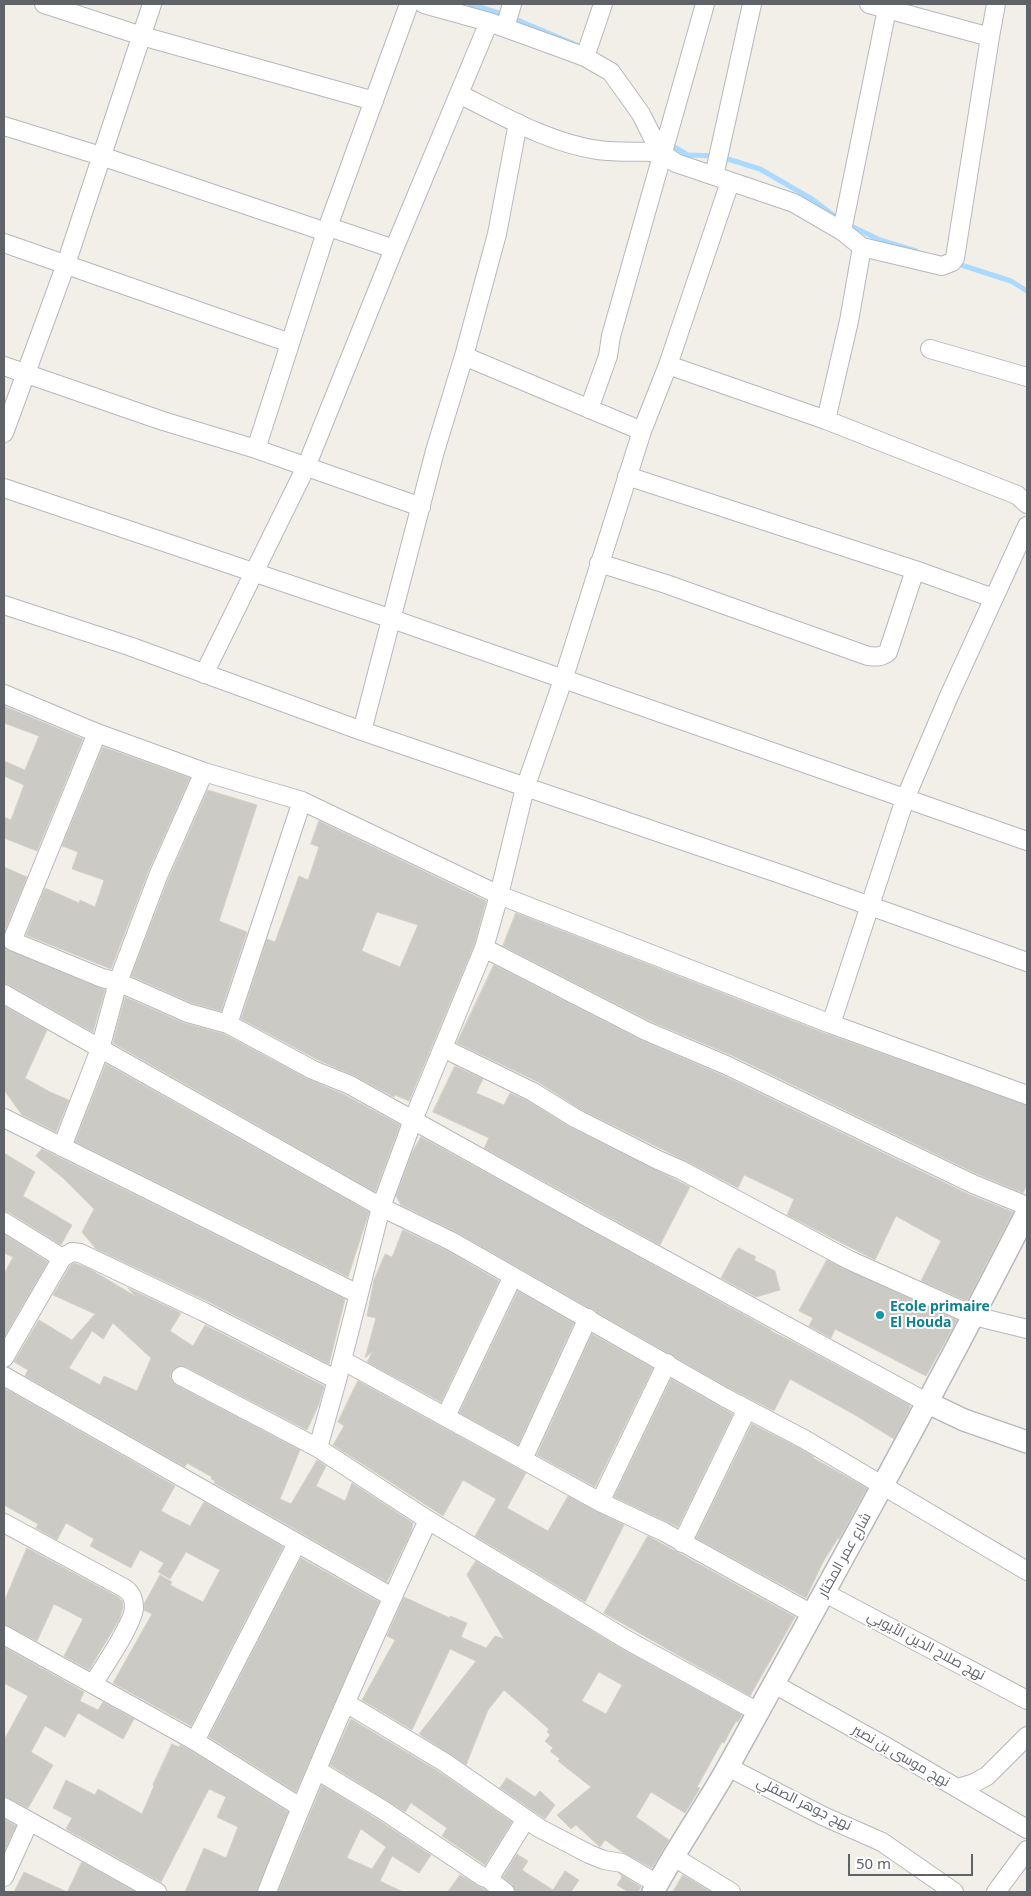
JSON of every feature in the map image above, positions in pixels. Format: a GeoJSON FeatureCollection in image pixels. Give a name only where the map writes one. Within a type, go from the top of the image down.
{"type":"FeatureCollection","features":[{"type":"Feature","properties":{"kind":"street"},"geometry":{"type":"LineString","coordinates":[[44,4],[68,8],[142,36],[374,101]]}},
{"type":"Feature","properties":{"kind":"street"},"geometry":{"type":"LineString","coordinates":[[4,432],[66,264],[152,4]]}},
{"type":"Feature","properties":{"kind":"street"},"geometry":{"type":"LineString","coordinates":[[256,449],[328,230],[409,4]]}},
{"type":"Feature","properties":{"kind":"street"},"geometry":{"type":"LineString","coordinates":[[424,4],[497,25],[585,57],[611,72],[641,114],[662,153],[676,163],[794,203],[842,231],[862,247],[942,266],[952,262],[955,258],[996,4]]}},
{"type":"Feature","properties":{"kind":"street"},"geometry":{"type":"LineString","coordinates":[[204,674],[306,467],[459,94],[497,25],[512,4]]}},
{"type":"Feature","properties":{"kind":"street"},"geometry":{"type":"LineString","coordinates":[[585,57],[603,4]]}},
{"type":"Feature","properties":{"kind":"street"},"geometry":{"type":"LineString","coordinates":[[589,408],[608,356],[611,336],[705,4]]}},
{"type":"Feature","properties":{"kind":"street"},"geometry":{"type":"LineString","coordinates":[[318,1448],[382,1207],[413,1120],[484,948],[525,788],[563,680],[642,431],[668,365],[722,179],[752,4]]}},
{"type":"Feature","properties":{"kind":"street"},"geometry":{"type":"LineString","coordinates":[[869,4],[990,37]]}},
{"type":"Feature","properties":{"kind":"street"},"geometry":{"type":"LineString","coordinates":[[842,231],[887,9]]}},
{"type":"Feature","properties":{"kind":"street"},"geometry":{"type":"LineString","coordinates":[[459,94],[561,142],[599,150],[662,153]]}},
{"type":"Feature","properties":{"kind":"street"},"geometry":{"type":"LineString","coordinates":[[362,731],[435,451],[464,356],[497,234],[518,123]]}},
{"type":"Feature","properties":{"kind":"street"},"geometry":{"type":"LineString","coordinates":[[4,126],[328,230],[394,249]]}},
{"type":"Feature","properties":{"kind":"street"},"geometry":{"type":"LineString","coordinates":[[4,243],[290,343]]}},
{"type":"Feature","properties":{"kind":"street"},"geometry":{"type":"LineString","coordinates":[[826,420],[849,321],[862,247]]}},
{"type":"Feature","properties":{"kind":"street"},"geometry":{"type":"LineString","coordinates":[[930,349],[1027,377]]}},
{"type":"Feature","properties":{"kind":"street"},"geometry":{"type":"LineString","coordinates":[[464,356],[642,431]]}},
{"type":"Feature","properties":{"kind":"street"},"geometry":{"type":"LineString","coordinates":[[668,365],[826,420],[1026,499]]}},
{"type":"Feature","properties":{"kind":"street"},"geometry":{"type":"LineString","coordinates":[[4,366],[163,421],[256,449],[421,507]]}},
{"type":"Feature","properties":{"kind":"street"},"geometry":{"type":"LineString","coordinates":[[627,476],[915,570],[993,598]]}},
{"type":"Feature","properties":{"kind":"street"},"geometry":{"type":"LineString","coordinates":[[4,488],[392,619],[1027,841]]}},
{"type":"Feature","properties":{"kind":"street"},"geometry":{"type":"LineString","coordinates":[[831,1024],[906,798],[993,598],[1027,526]]}},
{"type":"Feature","properties":{"kind":"street"},"geometry":{"type":"LineString","coordinates":[[599,563],[666,584],[868,656],[878,657],[884,656],[888,652],[915,570]]}},
{"type":"Feature","properties":{"kind":"street"},"geometry":{"type":"LineString","coordinates":[[4,605],[129,646],[362,731],[1027,962]]}},
{"type":"Feature","properties":{"kind":"street"},"geometry":{"type":"LineString","coordinates":[[4,694],[97,733],[204,772],[302,801],[499,895],[831,1024],[1027,1095]]}},
{"type":"Feature","properties":{"kind":"street"},"geometry":{"type":"LineString","coordinates":[[97,733],[8,939],[102,978],[118,982],[188,1014],[228,1024],[313,1070],[350,1084],[584,1215],[926,1402],[964,1420],[1027,1442]]}},
{"type":"Feature","properties":{"kind":"street"},"geometry":{"type":"LineString","coordinates":[[62,1147],[100,1049],[118,982],[158,876],[204,772]]}},
{"type":"Feature","properties":{"kind":"street"},"geometry":{"type":"LineString","coordinates":[[228,1024],[302,801]]}},
{"type":"Feature","properties":{"kind":"street"},"geometry":{"type":"LineString","coordinates":[[484,948],[646,1031],[726,1065],[947,1172],[1027,1206]]}},
{"type":"Feature","properties":{"kind":"street"},"geometry":{"type":"LineString","coordinates":[[4,994],[382,1207],[453,1242],[747,1410],[804,1439],[1027,1572]]}},
{"type":"Feature","properties":{"kind":"street"},"geometry":{"type":"LineString","coordinates":[[443,1048],[532,1092],[575,1118],[681,1170],[849,1260],[974,1316],[1027,1329]]}},
{"type":"Feature","properties":{"kind":"street"},"geometry":{"type":"LineString","coordinates":[[4,1118],[88,1158],[358,1294]]}},
{"type":"Feature","properties":{"kind":"street","name":"شارع عمر المختار"},"geometry":{"type":"LineString","coordinates":[[655,1888],[728,1767],[825,1593],[926,1402],[974,1316],[1027,1212]]}},
{"type":"Feature","properties":{"kind":"street"},"geometry":{"type":"LineString","coordinates":[[4,1222],[62,1258]]}},
{"type":"Feature","properties":{"kind":"street"},"geometry":{"type":"LineString","coordinates":[[4,1358],[62,1258],[72,1252],[80,1253],[204,1312],[337,1380]]}},
{"type":"Feature","properties":{"kind":"street"},"geometry":{"type":"LineString","coordinates":[[446,1416],[513,1276]]}},
{"type":"Feature","properties":{"kind":"street"},"geometry":{"type":"LineString","coordinates":[[523,1459],[588,1318]]}},
{"type":"Feature","properties":{"kind":"street"},"geometry":{"type":"LineString","coordinates":[[342,1360],[600,1502],[682,1542],[812,1614]]}},
{"type":"Feature","properties":{"kind":"street"},"geometry":{"type":"LineString","coordinates":[[600,1502],[667,1363]]}},
{"type":"Feature","properties":{"kind":"street"},"geometry":{"type":"LineString","coordinates":[[4,1376],[392,1597]]}},
{"type":"Feature","properties":{"kind":"street"},"geometry":{"type":"LineString","coordinates":[[181,1376],[318,1448],[428,1520],[627,1640],[758,1712]]}},
{"type":"Feature","properties":{"kind":"street"},"geometry":{"type":"LineString","coordinates":[[682,1542],[747,1410]]}},
{"type":"Feature","properties":{"kind":"street"},"geometry":{"type":"LineString","coordinates":[[267,1892],[300,1807],[392,1597],[428,1520]]}},
{"type":"Feature","properties":{"kind":"street"},"geometry":{"type":"LineString","coordinates":[[4,1523],[131,1593],[134,1600],[134,1610],[93,1684]]}},
{"type":"Feature","properties":{"kind":"street"},"geometry":{"type":"LineString","coordinates":[[195,1741],[296,1543]]}},
{"type":"Feature","properties":{"kind":"street","name":"نهج صلاح الدين الأيوبي"},"geometry":{"type":"LineString","coordinates":[[825,1593],[1027,1700]]}},
{"type":"Feature","properties":{"kind":"street"},"geometry":{"type":"LineString","coordinates":[[4,1635],[195,1741],[300,1807]]}},
{"type":"Feature","properties":{"kind":"street","name":"نهج موسى بن نصير"},"geometry":{"type":"LineString","coordinates":[[774,1684],[1027,1829]]}},
{"type":"Feature","properties":{"kind":"street"},"geometry":{"type":"LineString","coordinates":[[346,1703],[444,1762],[539,1828],[589,1854],[604,1860],[622,1863],[655,1888]]}},
{"type":"Feature","properties":{"kind":"street"},"geometry":{"type":"LineString","coordinates":[[958,1788],[987,1776],[1027,1736]]}},
{"type":"Feature","properties":{"kind":"street","name":"نهج جوهر الصقلي"},"geometry":{"type":"LineString","coordinates":[[728,1767],[823,1816],[882,1842],[954,1892]]}},
{"type":"Feature","properties":{"kind":"street"},"geometry":{"type":"LineString","coordinates":[[317,1770],[383,1810],[477,1874],[488,1878],[505,1892]]}},
{"type":"Feature","properties":{"kind":"street"},"geometry":{"type":"LineString","coordinates":[[4,1807],[157,1892]]}},
{"type":"Feature","properties":{"kind":"street"},"geometry":{"type":"LineString","coordinates":[[488,1878],[526,1819]]}},
{"type":"Feature","properties":{"kind":"street"},"geometry":{"type":"LineString","coordinates":[[4,1877],[30,1822]]}},
{"type":"Feature","properties":{"kind":"street"},"geometry":{"type":"LineString","coordinates":[[996,1892],[1027,1850]]}},
{"type":"Feature","properties":{"kind":"street"},"geometry":{"type":"LineString","coordinates":[[674,1857],[732,1892]]}},
{"type":"Feature","properties":{"kind":"building"},"geometry":{"type":"Polygon","coordinates":[[[4,706],[83,739],[37,851],[4,838],[4,817],[11,820],[24,785],[4,776],[4,761],[25,770],[39,736],[4,723],[4,706]]]}},
{"type":"Feature","properties":{"kind":"building"},"geometry":{"type":"Polygon","coordinates":[[[103,747],[190,778],[148,872],[111,969],[26,935],[45,888],[79,903],[80,900],[95,907],[104,880],[72,869],[78,852],[62,846],[103,747]]]}},
{"type":"Feature","properties":{"kind":"building"},"geometry":{"type":"Polygon","coordinates":[[[208,790],[257,805],[219,921],[247,932],[221,1011],[192,1003],[131,976],[168,880],[208,790]]]}},
{"type":"Feature","properties":{"kind":"building"},"geometry":{"type":"Polygon","coordinates":[[[319,821],[486,901],[474,945],[409,1101],[395,1095],[394,1097],[355,1076],[318,1060],[241,1019],[267,939],[275,942],[299,876],[308,880],[319,847],[311,844],[319,821]],[[377,912],[362,951],[400,967],[418,925],[377,912]]]}},
{"type":"Feature","properties":{"kind":"building"},"geometry":{"type":"Polygon","coordinates":[[[4,867],[27,877],[4,933],[4,867]]]}},
{"type":"Feature","properties":{"kind":"building"},"geometry":{"type":"Polygon","coordinates":[[[516,913],[827,1034],[1027,1105],[1027,1185],[1023,1193],[977,1174],[731,1055],[650,1021],[503,946],[516,913]]]}},
{"type":"Feature","properties":{"kind":"building"},"geometry":{"type":"Polygon","coordinates":[[[4,948],[105,990],[93,1032],[4,983],[4,948]]]}},
{"type":"Feature","properties":{"kind":"building"},"geometry":{"type":"Polygon","coordinates":[[[494,965],[641,1040],[722,1075],[968,1194],[1013,1212],[967,1301],[921,1281],[941,1241],[896,1216],[875,1260],[787,1215],[794,1199],[744,1175],[738,1188],[580,1109],[538,1082],[457,1043],[494,965]]]}},
{"type":"Feature","properties":{"kind":"building"},"geometry":{"type":"Polygon","coordinates":[[[125,997],[184,1023],[224,1034],[400,1125],[375,1192],[113,1043],[125,997]]]}},
{"type":"Feature","properties":{"kind":"building"},"geometry":{"type":"Polygon","coordinates":[[[4,1006],[47,1030],[25,1078],[69,1100],[56,1132],[22,1115],[4,1090],[4,1006]]]}},
{"type":"Feature","properties":{"kind":"building"},"geometry":{"type":"Polygon","coordinates":[[[106,1064],[369,1212],[348,1277],[75,1142],[106,1064]]]}},
{"type":"Feature","properties":{"kind":"building"},"geometry":{"type":"Polygon","coordinates":[[[455,1066],[483,1079],[476,1093],[504,1105],[510,1093],[528,1101],[570,1127],[690,1187],[660,1245],[484,1148],[489,1138],[433,1112],[455,1066]]]}},
{"type":"Feature","properties":{"kind":"building"},"geometry":{"type":"Polygon","coordinates":[[[421,1137],[771,1331],[910,1405],[894,1439],[790,1379],[774,1411],[729,1388],[458,1233],[401,1205],[396,1196],[411,1155],[421,1137]]]}},
{"type":"Feature","properties":{"kind":"building"},"geometry":{"type":"Polygon","coordinates":[[[42,1149],[345,1299],[329,1364],[209,1302],[96,1249],[82,1232],[94,1209],[63,1178],[36,1156],[42,1149]]]}},
{"type":"Feature","properties":{"kind":"building"},"geometry":{"type":"Polygon","coordinates":[[[4,1153],[35,1172],[23,1196],[72,1225],[61,1245],[4,1211],[4,1153]]]}},
{"type":"Feature","properties":{"kind":"building"},"geometry":{"type":"Polygon","coordinates":[[[403,1230],[448,1251],[499,1281],[441,1402],[367,1362],[373,1351],[365,1358],[376,1318],[367,1316],[374,1280],[385,1254],[392,1257],[403,1230]]]}},
{"type":"Feature","properties":{"kind":"building"},"geometry":{"type":"Polygon","coordinates":[[[4,1234],[48,1262],[4,1337],[4,1274],[13,1257],[4,1253],[4,1234]]]}},
{"type":"Feature","properties":{"kind":"building"},"geometry":{"type":"Polygon","coordinates":[[[739,1248],[756,1257],[754,1260],[775,1271],[780,1290],[756,1297],[721,1278],[739,1248]]]}},
{"type":"Feature","properties":{"kind":"building","name":"Ecole primaire El Houda"},"geometry":{"type":"Polygon","coordinates":[[[827,1260],[957,1320],[926,1376],[835,1329],[831,1338],[809,1326],[813,1318],[799,1311],[827,1260]]]}},
{"type":"Feature","properties":{"kind":"building"},"geometry":{"type":"Polygon","coordinates":[[[74,1263],[88,1268],[135,1296],[128,1288],[181,1313],[170,1331],[193,1346],[205,1325],[324,1386],[319,1404],[307,1430],[186,1367],[176,1367],[170,1376],[176,1385],[300,1450],[280,1499],[291,1504],[317,1460],[326,1466],[316,1486],[345,1501],[352,1483],[413,1523],[411,1532],[387,1582],[214,1483],[215,1481],[211,1479],[212,1477],[187,1463],[185,1467],[25,1376],[28,1370],[14,1362],[39,1320],[72,1340],[95,1314],[53,1295],[70,1266],[74,1263]],[[113,1323],[103,1339],[92,1331],[69,1368],[100,1385],[104,1376],[137,1391],[151,1358],[113,1323]]]}},
{"type":"Feature","properties":{"kind":"building"},"geometry":{"type":"Polygon","coordinates":[[[518,1291],[574,1323],[518,1445],[459,1413],[518,1291]]]}},
{"type":"Feature","properties":{"kind":"building"},"geometry":{"type":"Polygon","coordinates":[[[592,1334],[653,1368],[595,1487],[537,1455],[592,1334]]]}},
{"type":"Feature","properties":{"kind":"building"},"geometry":{"type":"Polygon","coordinates":[[[671,1379],[733,1414],[678,1527],[614,1497],[671,1379]]]}},
{"type":"Feature","properties":{"kind":"building"},"geometry":{"type":"Polygon","coordinates":[[[358,1381],[526,1473],[507,1508],[548,1531],[568,1496],[624,1525],[585,1602],[475,1536],[496,1499],[463,1480],[443,1516],[333,1445],[344,1426],[338,1422],[358,1381]]]}},
{"type":"Feature","properties":{"kind":"building"},"geometry":{"type":"Polygon","coordinates":[[[4,1388],[175,1486],[161,1511],[190,1526],[204,1502],[283,1547],[191,1726],[113,1683],[152,1614],[144,1610],[144,1604],[160,1575],[172,1582],[170,1585],[203,1602],[220,1570],[186,1552],[170,1579],[158,1572],[164,1563],[140,1550],[131,1568],[90,1546],[94,1539],[66,1523],[57,1540],[36,1528],[38,1524],[4,1505],[4,1388]]]}},
{"type":"Feature","properties":{"kind":"building"},"geometry":{"type":"Polygon","coordinates":[[[752,1424],[799,1448],[813,1458],[867,1488],[839,1539],[823,1562],[806,1598],[696,1538],[752,1424]]]}},
{"type":"Feature","properties":{"kind":"building"},"geometry":{"type":"Polygon","coordinates":[[[648,1536],[795,1617],[750,1696],[604,1613],[648,1536]]]}},
{"type":"Feature","properties":{"kind":"building"},"geometry":{"type":"Polygon","coordinates":[[[27,1548],[118,1597],[122,1601],[123,1607],[119,1620],[89,1670],[64,1656],[83,1619],[54,1604],[37,1641],[4,1624],[4,1602],[27,1548]]]}},
{"type":"Feature","properties":{"kind":"building"},"geometry":{"type":"Polygon","coordinates":[[[301,1558],[379,1602],[296,1792],[209,1737],[301,1558]]]}},
{"type":"Feature","properties":{"kind":"building"},"geometry":{"type":"Polygon","coordinates":[[[476,1561],[622,1649],[742,1715],[738,1722],[736,1721],[724,1743],[722,1742],[697,1787],[700,1788],[685,1813],[651,1792],[636,1817],[669,1840],[652,1868],[622,1852],[605,1840],[600,1847],[576,1825],[571,1829],[557,1815],[591,1787],[558,1761],[560,1759],[550,1751],[553,1748],[545,1741],[550,1735],[547,1732],[549,1729],[504,1690],[488,1710],[466,1765],[419,1734],[476,1661],[450,1649],[412,1730],[362,1700],[395,1640],[387,1636],[404,1597],[450,1618],[450,1616],[467,1623],[461,1637],[486,1648],[495,1636],[504,1639],[467,1575],[476,1561]],[[599,1672],[582,1701],[606,1714],[622,1685],[599,1672]]]}},
{"type":"Feature","properties":{"kind":"building"},"geometry":{"type":"Polygon","coordinates":[[[4,1647],[84,1692],[80,1701],[98,1710],[103,1702],[134,1719],[123,1739],[78,1713],[65,1737],[45,1726],[31,1752],[53,1765],[28,1808],[4,1796],[4,1740],[28,1696],[4,1683],[4,1647]]]}},
{"type":"Feature","properties":{"kind":"building"},"geometry":{"type":"Polygon","coordinates":[[[351,1719],[438,1771],[512,1822],[485,1865],[442,1836],[447,1828],[411,1803],[405,1812],[330,1765],[351,1719]]]}},
{"type":"Feature","properties":{"kind":"building"},"geometry":{"type":"Polygon","coordinates":[[[172,1744],[179,1747],[180,1745],[190,1750],[288,1812],[257,1892],[185,1892],[204,1848],[226,1858],[238,1827],[217,1817],[226,1797],[209,1789],[161,1882],[66,1829],[72,1818],[53,1808],[66,1780],[95,1795],[98,1789],[142,1814],[172,1744]]]}},
{"type":"Feature","properties":{"kind":"building"},"geometry":{"type":"Polygon","coordinates":[[[507,1778],[535,1797],[540,1791],[555,1805],[545,1819],[500,1788],[507,1778]]]}},
{"type":"Feature","properties":{"kind":"building"},"geometry":{"type":"Polygon","coordinates":[[[322,1785],[431,1855],[419,1873],[392,1856],[380,1881],[403,1892],[278,1892],[322,1785]],[[361,1829],[347,1858],[372,1869],[386,1847],[361,1829]]]}},
{"type":"Feature","properties":{"kind":"building"},"geometry":{"type":"Polygon","coordinates":[[[4,1819],[16,1826],[4,1852],[4,1819]]]}},
{"type":"Feature","properties":{"kind":"building"},"geometry":{"type":"Polygon","coordinates":[[[517,1854],[528,1861],[522,1870],[553,1890],[565,1871],[579,1880],[571,1892],[515,1892],[512,1884],[503,1877],[517,1854]]]}},
{"type":"Feature","properties":{"kind":"building"},"geometry":{"type":"Polygon","coordinates":[[[82,1862],[136,1892],[67,1892],[82,1862]]]}},
{"type":"Feature","properties":{"kind":"building"},"geometry":{"type":"Polygon","coordinates":[[[24,1872],[67,1892],[14,1892],[24,1872]]]}},
{"type":"Feature","properties":{"kind":"building"},"geometry":{"type":"Polygon","coordinates":[[[619,1873],[641,1887],[638,1892],[628,1892],[617,1885],[622,1877],[619,1873]]]}},
{"type":"Feature","properties":{"kind":"building"},"geometry":{"type":"Polygon","coordinates":[[[460,1875],[482,1888],[488,1892],[448,1892],[460,1875]]]}},
{"type":"Feature","properties":{"kind":"building"},"geometry":{"type":"Polygon","coordinates":[[[683,1875],[711,1892],[673,1892],[683,1875]]]}},
{"type":"Feature","properties":{"kind":"waterway"},"geometry":{"type":"LineString","coordinates":[[470,4],[508,16],[579,46]]}},
{"type":"Feature","properties":{"kind":"waterway"},"geometry":{"type":"LineString","coordinates":[[669,144],[688,155],[718,156],[760,169],[812,199],[840,220]]}},
{"type":"Feature","properties":{"kind":"waterway"},"geometry":{"type":"LineString","coordinates":[[847,224],[880,240],[916,251]]}},
{"type":"Feature","properties":{"kind":"waterway"},"geometry":{"type":"LineString","coordinates":[[955,263],[1011,281],[1027,291]]}},
{"type":"Feature","properties":{"kind":"place","name":"Ecole primaire El Houda"},"geometry":{"type":"Point","coordinates":[880,1315]}}]}
